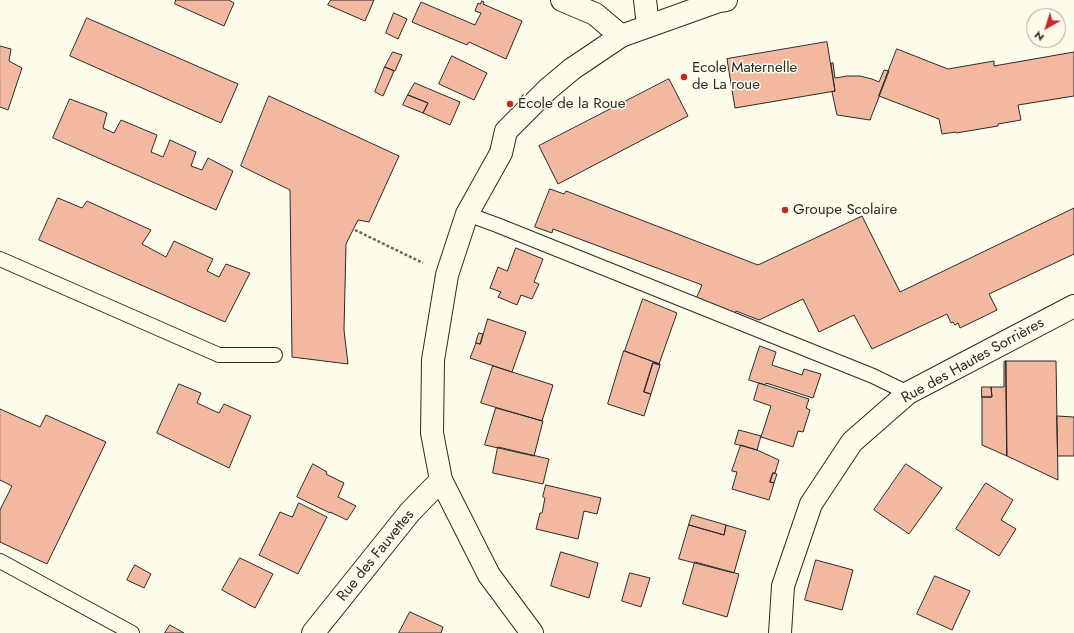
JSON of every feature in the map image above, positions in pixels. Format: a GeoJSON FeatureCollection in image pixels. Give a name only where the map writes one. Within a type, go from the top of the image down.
{"type":"FeatureCollection","features":[{"type":"Feature","properties":{"kind":"street"},"geometry":{"type":"LineString","coordinates":[[562,0],[595,14],[621,36]]}},
{"type":"Feature","properties":{"kind":"street"},"geometry":{"type":"LineString","coordinates":[[645,0],[648,26]]}},
{"type":"Feature","properties":{"kind":"street"},"geometry":{"type":"LineString","coordinates":[[532,633],[489,575],[441,480],[432,433],[433,360],[447,275],[467,214],[501,153],[506,131],[548,88],[572,69],[621,36],[719,1],[726,0]]}},
{"type":"Feature","properties":{"kind":"street","name":"Rue des Hautes Sorrières"},"geometry":{"type":"LineString","coordinates":[[780,633],[783,586],[811,504],[852,442],[908,393],[1074,306]]}},
{"type":"Feature","properties":{"kind":"street","name":"Rue des Fauvettes"},"geometry":{"type":"LineString","coordinates":[[313,633],[410,512],[441,480]]}},
{"type":"Feature","properties":{"kind":"lane"},"geometry":{"type":"LineString","coordinates":[[467,214],[873,376],[908,393]]}},
{"type":"Feature","properties":{"kind":"lane"},"geometry":{"type":"LineString","coordinates":[[0,259],[219,355],[275,355]]}},
{"type":"Feature","properties":{"kind":"lane"},"geometry":{"type":"LineString","coordinates":[[0,561],[132,633]]}},
{"type":"Feature","properties":{"kind":"path"},"geometry":{"type":"LineString","coordinates":[[355,230],[447,275]]}},
{"type":"Feature","properties":{"kind":"building"},"geometry":{"type":"Polygon","coordinates":[[[176,0],[229,0],[234,3],[224,26],[175,4],[176,0]]]}},
{"type":"Feature","properties":{"kind":"building"},"geometry":{"type":"Polygon","coordinates":[[[331,0],[374,0],[365,21],[328,5],[331,0]]]}},
{"type":"Feature","properties":{"kind":"building"},"geometry":{"type":"Polygon","coordinates":[[[482,1],[484,2],[483,4],[522,21],[506,59],[469,42],[467,45],[412,22],[421,2],[475,25],[481,13],[475,11],[478,3],[480,4],[482,1]]]}},
{"type":"Feature","properties":{"kind":"building"},"geometry":{"type":"Polygon","coordinates":[[[394,13],[407,19],[398,39],[386,33],[394,13]]]}},
{"type":"Feature","properties":{"kind":"building"},"geometry":{"type":"Polygon","coordinates":[[[87,18],[238,84],[221,123],[70,56],[87,18]]]}},
{"type":"Feature","properties":{"kind":"building"},"geometry":{"type":"Polygon","coordinates":[[[827,42],[835,91],[735,108],[727,59],[827,42]]]}},
{"type":"Feature","properties":{"kind":"building"},"geometry":{"type":"Polygon","coordinates":[[[0,46],[11,49],[9,61],[22,68],[8,110],[0,107],[0,46]]]}},
{"type":"Feature","properties":{"kind":"building"},"geometry":{"type":"Polygon","coordinates":[[[897,49],[948,69],[994,61],[994,66],[1074,52],[1074,96],[1018,105],[1021,120],[998,124],[998,126],[942,134],[939,119],[879,96],[897,49]]]}},
{"type":"Feature","properties":{"kind":"building"},"geometry":{"type":"Polygon","coordinates":[[[393,52],[402,55],[395,71],[385,67],[393,52]]]}},
{"type":"Feature","properties":{"kind":"building"},"geometry":{"type":"Polygon","coordinates":[[[452,56],[487,73],[474,100],[439,84],[452,56]]]}},
{"type":"Feature","properties":{"kind":"building"},"geometry":{"type":"Polygon","coordinates":[[[833,63],[835,78],[860,76],[879,82],[884,70],[889,71],[870,120],[837,115],[832,92],[835,91],[831,64],[833,63]]]}},
{"type":"Feature","properties":{"kind":"building"},"geometry":{"type":"Polygon","coordinates":[[[385,67],[394,71],[383,96],[375,92],[385,67]]]}},
{"type":"Feature","properties":{"kind":"building"},"geometry":{"type":"Polygon","coordinates":[[[669,79],[688,116],[558,184],[539,146],[669,79]]]}},
{"type":"Feature","properties":{"kind":"building"},"geometry":{"type":"Polygon","coordinates":[[[415,83],[460,102],[450,125],[423,113],[428,103],[408,95],[415,83]]]}},
{"type":"Feature","properties":{"kind":"building"},"geometry":{"type":"Polygon","coordinates":[[[408,95],[428,103],[423,113],[403,105],[408,95]]]}},
{"type":"Feature","properties":{"kind":"building"},"geometry":{"type":"Polygon","coordinates":[[[269,96],[399,156],[369,222],[358,220],[346,244],[344,330],[348,364],[292,357],[290,190],[241,166],[269,96]]]}},
{"type":"Feature","properties":{"kind":"building"},"geometry":{"type":"Polygon","coordinates":[[[70,99],[107,113],[103,128],[114,133],[121,120],[157,135],[151,152],[163,157],[170,140],[196,152],[191,166],[202,170],[208,158],[233,171],[216,210],[53,138],[70,99]]]}},
{"type":"Feature","properties":{"kind":"building"},"geometry":{"type":"Polygon","coordinates":[[[550,189],[564,194],[566,191],[758,265],[862,216],[900,292],[1074,208],[1074,254],[989,294],[997,310],[960,328],[958,323],[955,325],[953,322],[951,323],[947,314],[872,349],[854,315],[819,332],[803,299],[759,320],[736,311],[735,314],[696,299],[702,285],[553,229],[552,233],[535,227],[550,189]]]}},
{"type":"Feature","properties":{"kind":"building"},"geometry":{"type":"Polygon","coordinates":[[[58,198],[82,208],[87,201],[151,230],[142,244],[166,257],[174,241],[213,259],[207,271],[219,277],[226,264],[250,273],[225,322],[39,240],[58,198]]]}},
{"type":"Feature","properties":{"kind":"building"},"geometry":{"type":"Polygon","coordinates":[[[516,248],[543,259],[534,282],[539,284],[532,299],[521,295],[517,305],[498,297],[501,292],[490,288],[498,267],[507,271],[516,248]]]}},
{"type":"Feature","properties":{"kind":"building"},"geometry":{"type":"Polygon","coordinates":[[[643,299],[677,313],[659,364],[625,351],[643,299]]]}},
{"type":"Feature","properties":{"kind":"building"},"geometry":{"type":"Polygon","coordinates":[[[488,319],[526,332],[512,372],[470,358],[476,343],[480,344],[488,319]]]}},
{"type":"Feature","properties":{"kind":"building"},"geometry":{"type":"Polygon","coordinates":[[[479,333],[483,334],[480,344],[476,343],[479,333]]]}},
{"type":"Feature","properties":{"kind":"building"},"geometry":{"type":"Polygon","coordinates":[[[760,346],[776,352],[772,365],[802,375],[804,369],[821,374],[813,398],[766,383],[765,385],[749,380],[760,346]]]}},
{"type":"Feature","properties":{"kind":"building"},"geometry":{"type":"Polygon","coordinates":[[[624,351],[660,364],[653,363],[644,392],[651,394],[644,416],[608,404],[624,351]]]}},
{"type":"Feature","properties":{"kind":"building"},"geometry":{"type":"Polygon","coordinates":[[[1006,361],[1056,361],[1058,480],[1007,456],[1006,361]]]}},
{"type":"Feature","properties":{"kind":"building"},"geometry":{"type":"Polygon","coordinates":[[[1006,361],[1007,456],[982,445],[982,397],[992,397],[991,387],[1004,387],[1004,362],[1006,361]]]}},
{"type":"Feature","properties":{"kind":"building"},"geometry":{"type":"Polygon","coordinates":[[[653,363],[660,365],[651,394],[644,392],[653,363]]]}},
{"type":"Feature","properties":{"kind":"building"},"geometry":{"type":"Polygon","coordinates":[[[493,366],[553,385],[542,421],[481,403],[493,366]]]}},
{"type":"Feature","properties":{"kind":"building"},"geometry":{"type":"Polygon","coordinates":[[[759,383],[809,399],[806,408],[810,410],[803,432],[798,431],[793,447],[761,437],[771,406],[754,400],[759,383]]]}},
{"type":"Feature","properties":{"kind":"building"},"geometry":{"type":"Polygon","coordinates":[[[179,384],[201,393],[197,403],[219,413],[224,404],[251,416],[229,468],[157,433],[179,384]]]}},
{"type":"Feature","properties":{"kind":"building"},"geometry":{"type":"Polygon","coordinates":[[[982,387],[991,387],[992,397],[982,397],[982,387]]]}},
{"type":"Feature","properties":{"kind":"building"},"geometry":{"type":"Polygon","coordinates":[[[496,408],[543,421],[534,456],[485,445],[496,408]]]}},
{"type":"Feature","properties":{"kind":"building"},"geometry":{"type":"Polygon","coordinates":[[[0,409],[40,427],[46,415],[106,442],[47,564],[0,542],[0,510],[12,486],[0,480],[0,409]]]}},
{"type":"Feature","properties":{"kind":"building"},"geometry":{"type":"Polygon","coordinates":[[[1057,416],[1074,417],[1074,456],[1058,456],[1057,416]]]}},
{"type":"Feature","properties":{"kind":"building"},"geometry":{"type":"Polygon","coordinates":[[[739,430],[761,436],[757,450],[735,444],[739,430]]]}},
{"type":"Feature","properties":{"kind":"building"},"geometry":{"type":"Polygon","coordinates":[[[741,445],[757,450],[779,460],[775,473],[773,473],[770,482],[774,483],[769,500],[732,489],[737,472],[732,471],[741,445]]]}},
{"type":"Feature","properties":{"kind":"building"},"geometry":{"type":"Polygon","coordinates":[[[498,447],[549,459],[543,484],[493,473],[498,447]]]}},
{"type":"Feature","properties":{"kind":"building"},"geometry":{"type":"Polygon","coordinates":[[[313,464],[327,472],[326,474],[344,483],[338,497],[356,506],[347,520],[297,497],[313,464]]]}},
{"type":"Feature","properties":{"kind":"building"},"geometry":{"type":"Polygon","coordinates":[[[906,464],[942,488],[909,534],[874,510],[906,464]]]}},
{"type":"Feature","properties":{"kind":"building"},"geometry":{"type":"Polygon","coordinates":[[[773,473],[777,474],[774,483],[770,482],[773,473]]]}},
{"type":"Feature","properties":{"kind":"building"},"geometry":{"type":"Polygon","coordinates":[[[986,483],[1013,500],[1001,520],[1016,529],[999,556],[956,529],[986,483]]]}},
{"type":"Feature","properties":{"kind":"building"},"geometry":{"type":"Polygon","coordinates":[[[546,485],[601,498],[597,514],[584,511],[578,539],[536,529],[540,513],[542,513],[545,498],[543,497],[546,485]]]}},
{"type":"Feature","properties":{"kind":"building"},"geometry":{"type":"Polygon","coordinates":[[[299,503],[327,517],[298,574],[259,555],[280,512],[292,517],[299,503]]]}},
{"type":"Feature","properties":{"kind":"building"},"geometry":{"type":"Polygon","coordinates":[[[692,515],[726,525],[724,535],[689,525],[692,515]]]}},
{"type":"Feature","properties":{"kind":"building"},"geometry":{"type":"Polygon","coordinates":[[[689,525],[724,535],[726,525],[746,531],[734,573],[679,559],[689,525]]]}},
{"type":"Feature","properties":{"kind":"building"},"geometry":{"type":"Polygon","coordinates":[[[561,552],[598,563],[589,598],[551,586],[561,552]]]}},
{"type":"Feature","properties":{"kind":"building"},"geometry":{"type":"Polygon","coordinates":[[[240,558],[273,574],[255,608],[222,590],[240,558]]]}},
{"type":"Feature","properties":{"kind":"building"},"geometry":{"type":"Polygon","coordinates":[[[816,560],[853,570],[842,610],[805,600],[816,560]]]}},
{"type":"Feature","properties":{"kind":"building"},"geometry":{"type":"Polygon","coordinates":[[[695,562],[739,574],[727,617],[683,604],[695,562]]]}},
{"type":"Feature","properties":{"kind":"building"},"geometry":{"type":"Polygon","coordinates":[[[135,565],[151,574],[144,588],[127,580],[135,565]]]}},
{"type":"Feature","properties":{"kind":"building"},"geometry":{"type":"Polygon","coordinates":[[[630,573],[650,578],[641,607],[622,601],[630,573]]]}},
{"type":"Feature","properties":{"kind":"building"},"geometry":{"type":"Polygon","coordinates":[[[935,576],[970,591],[952,630],[917,614],[935,576]]]}},
{"type":"Feature","properties":{"kind":"building"},"geometry":{"type":"Polygon","coordinates":[[[410,612],[443,627],[441,633],[399,633],[410,612]]]}},
{"type":"Feature","properties":{"kind":"building"},"geometry":{"type":"Polygon","coordinates":[[[170,625],[184,633],[165,633],[170,625]]]}},
{"type":"Feature","properties":{"kind":"place","name":"Ecole Maternelle de La roue"},"geometry":{"type":"Point","coordinates":[684,77]}},
{"type":"Feature","properties":{"kind":"place","name":"École de la Roue"},"geometry":{"type":"Point","coordinates":[510,104]}},
{"type":"Feature","properties":{"kind":"place","name":"Groupe Scolaire"},"geometry":{"type":"Point","coordinates":[785,210]}}]}
